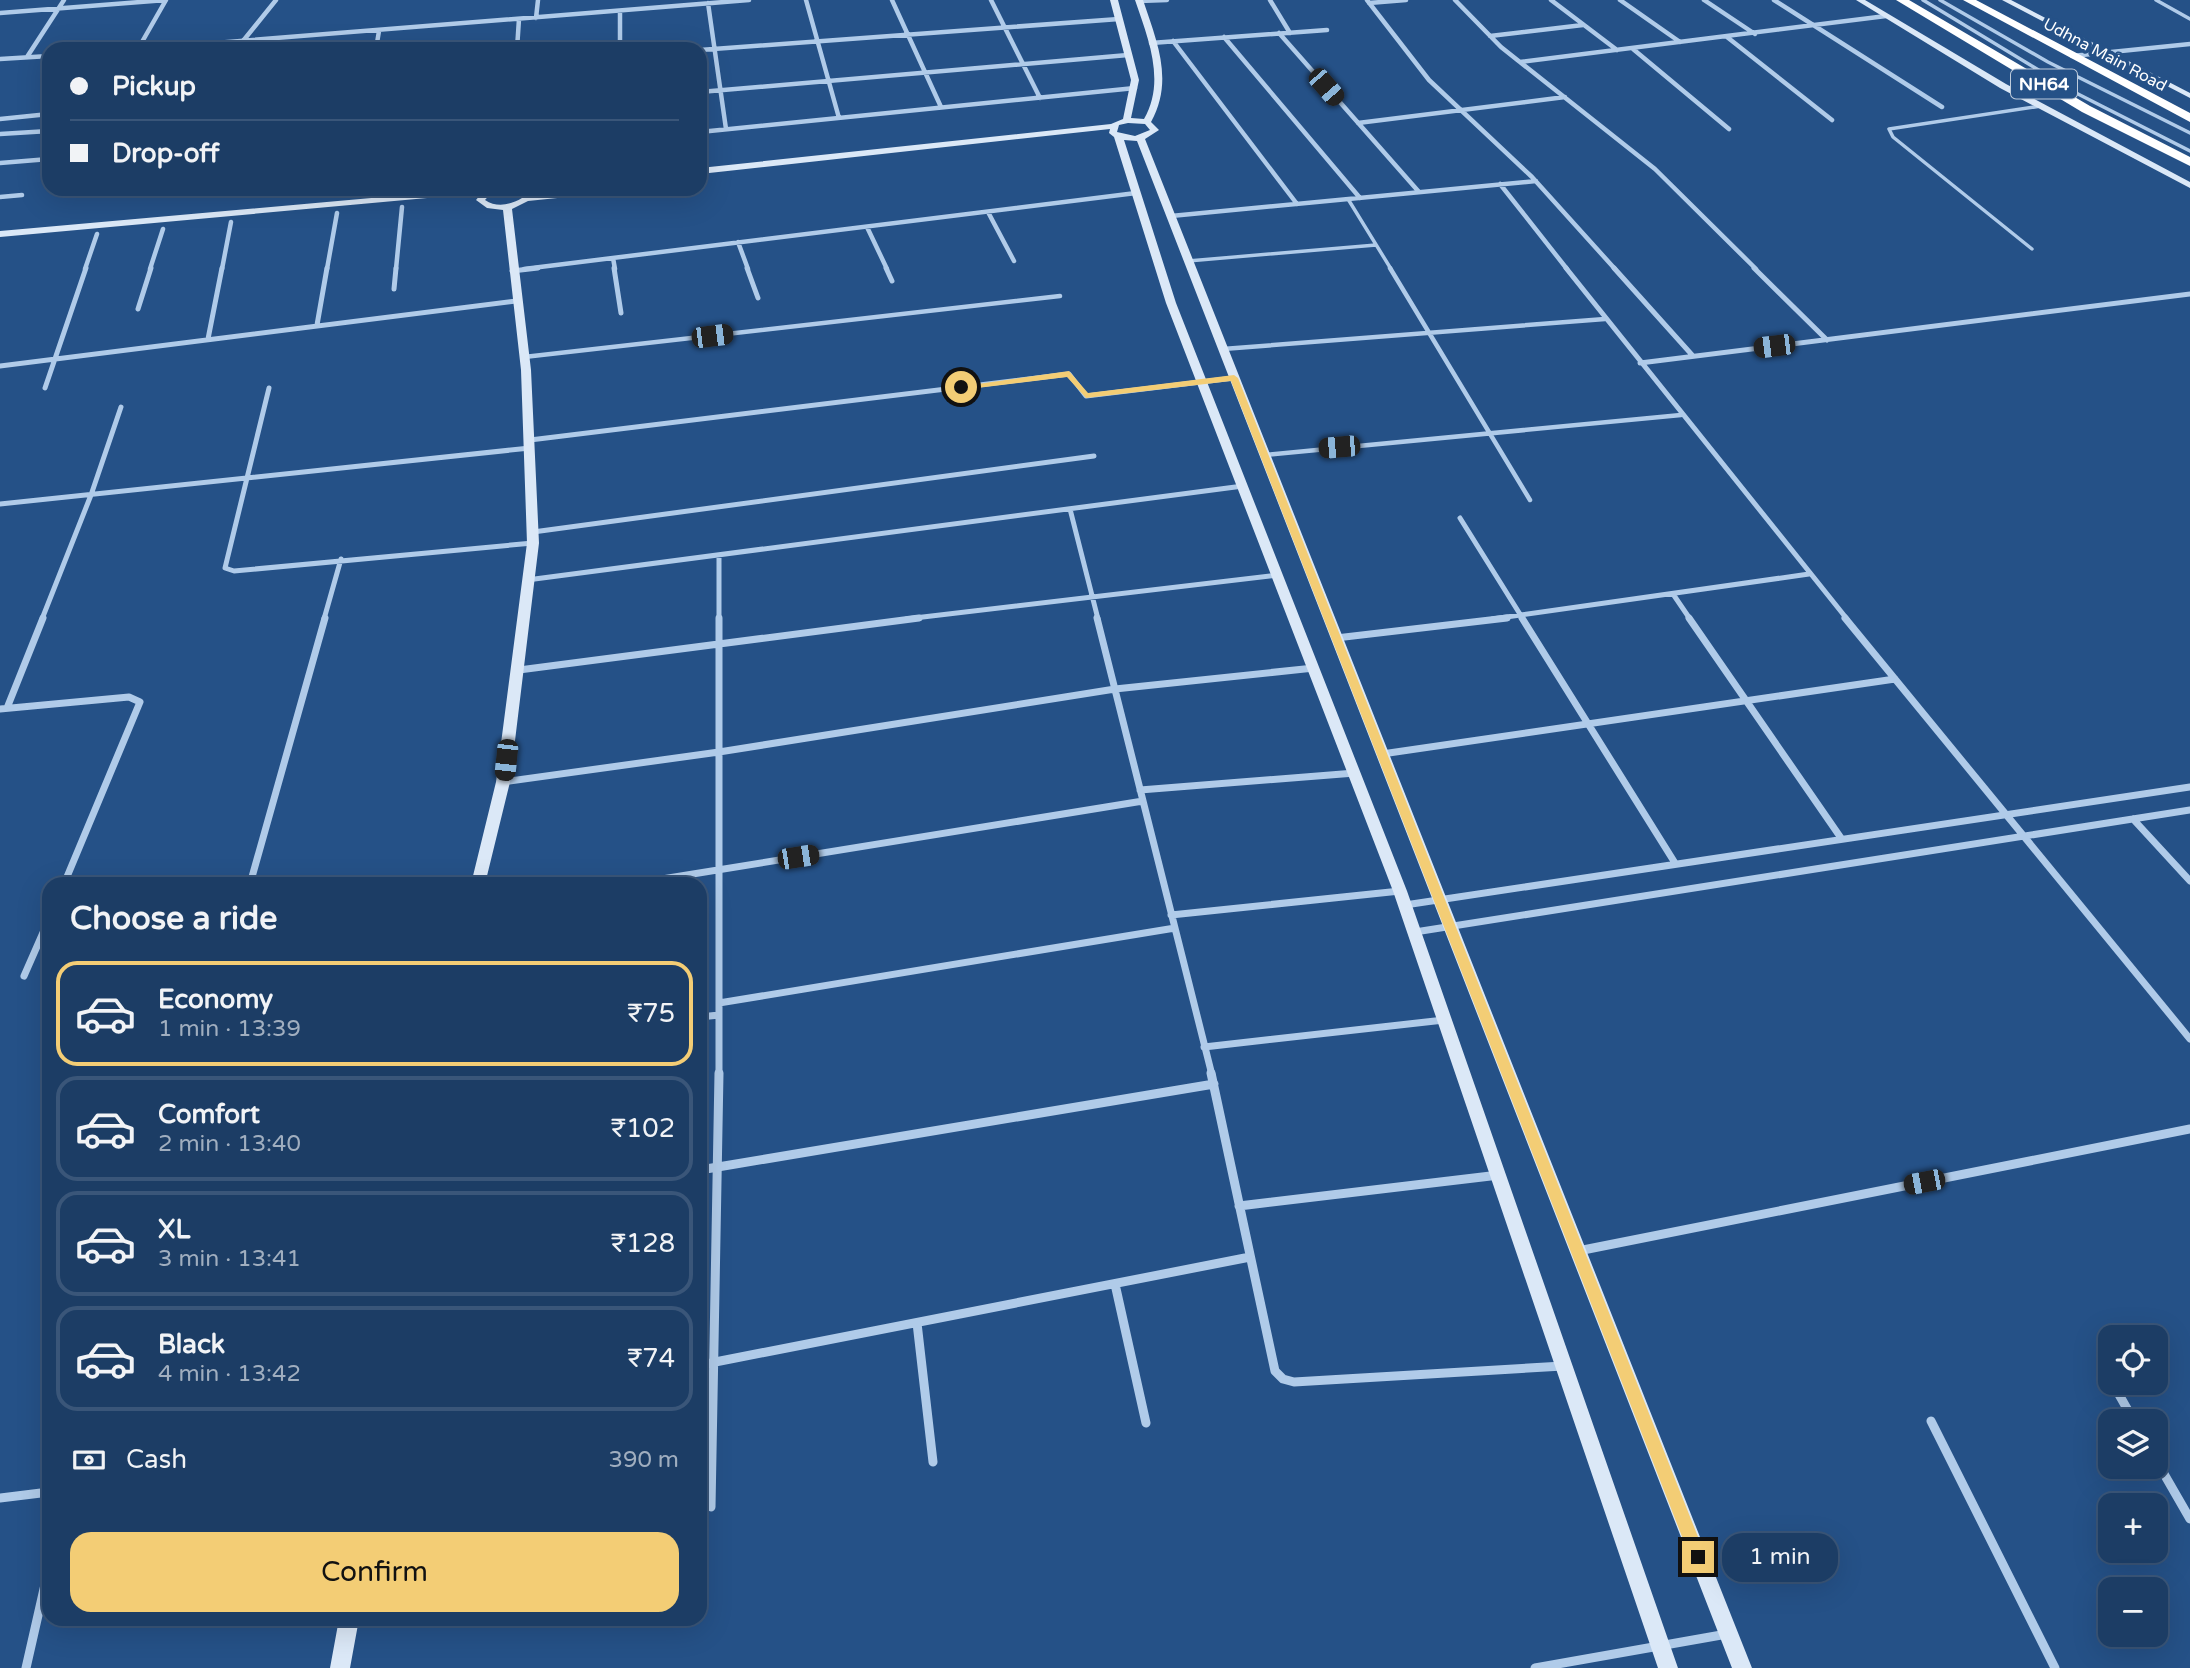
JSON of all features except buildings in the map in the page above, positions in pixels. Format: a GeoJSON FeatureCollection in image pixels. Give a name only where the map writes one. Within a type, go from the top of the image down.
{"type":"FeatureCollection","features":[{"type":"Feature","properties":{"kind":"highway","name":"NH64"},"geometry":{"type":"LineString","coordinates":[[1901,0],[2086,109],[2190,162]]}},
{"type":"Feature","properties":{"kind":"highway","name":"Udhna Main Road"},"geometry":{"type":"LineString","coordinates":[[1968,0],[2190,118]]}},
{"type":"Feature","properties":{"kind":"street"},"geometry":{"type":"LineString","coordinates":[[27,57],[64,0]]}},
{"type":"Feature","properties":{"kind":"street"},"geometry":{"type":"LineString","coordinates":[[0,13],[166,0]]}},
{"type":"Feature","properties":{"kind":"street"},"geometry":{"type":"LineString","coordinates":[[143,42],[166,0]]}},
{"type":"Feature","properties":{"kind":"street"},"geometry":{"type":"LineString","coordinates":[[243,41],[275,0]]}},
{"type":"Feature","properties":{"kind":"street"},"geometry":{"type":"LineString","coordinates":[[536,18],[538,0]]}},
{"type":"Feature","properties":{"kind":"street"},"geometry":{"type":"LineString","coordinates":[[230,42],[748,0]]}},
{"type":"Feature","properties":{"kind":"street"},"geometry":{"type":"LineString","coordinates":[[806,0],[839,118]]}},
{"type":"Feature","properties":{"kind":"street"},"geometry":{"type":"LineString","coordinates":[[892,0],[941,107]]}},
{"type":"Feature","properties":{"kind":"street"},"geometry":{"type":"LineString","coordinates":[[991,0],[1040,97]]}},
{"type":"Feature","properties":{"kind":"street"},"geometry":{"type":"LineString","coordinates":[[707,179],[1115,131],[1127,120],[1135,88],[1114,0]]}},
{"type":"Feature","properties":{"kind":"street"},"geometry":{"type":"LineString","coordinates":[[1147,122],[1159,95],[1151,43],[1139,1],[1167,0]]}},
{"type":"Feature","properties":{"kind":"street"},"geometry":{"type":"LineString","coordinates":[[1270,0],[1290,33]]}},
{"type":"Feature","properties":{"kind":"street"},"geometry":{"type":"LineString","coordinates":[[1368,1],[1406,0]]}},
{"type":"Feature","properties":{"kind":"street"},"geometry":{"type":"LineString","coordinates":[[1455,0],[1520,62],[1655,169],[1827,340]]}},
{"type":"Feature","properties":{"kind":"street"},"geometry":{"type":"LineString","coordinates":[[1551,0],[1617,50]]}},
{"type":"Feature","properties":{"kind":"street"},"geometry":{"type":"LineString","coordinates":[[1620,0],[1680,43]]}},
{"type":"Feature","properties":{"kind":"street"},"geometry":{"type":"LineString","coordinates":[[1704,0],[1755,34]]}},
{"type":"Feature","properties":{"kind":"street"},"geometry":{"type":"LineString","coordinates":[[1774,0],[1941,107]]}},
{"type":"Feature","properties":{"kind":"street"},"geometry":{"type":"LineString","coordinates":[[1860,0],[2041,106],[2190,185]]}},
{"type":"Feature","properties":{"kind":"street"},"geometry":{"type":"LineString","coordinates":[[2006,0],[2101,52],[2190,96]]}},
{"type":"Feature","properties":{"kind":"street"},"geometry":{"type":"LineString","coordinates":[[1368,1],[1429,80],[1536,181],[1693,356]]}},
{"type":"Feature","properties":{"kind":"street"},"geometry":{"type":"LineString","coordinates":[[708,4],[726,129]]}},
{"type":"Feature","properties":{"kind":"street"},"geometry":{"type":"LineString","coordinates":[[620,11],[620,42]]}},
{"type":"Feature","properties":{"kind":"street"},"geometry":{"type":"LineString","coordinates":[[1520,62],[1886,16]]}},
{"type":"Feature","properties":{"kind":"street"},"geometry":{"type":"LineString","coordinates":[[517,42],[519,19]]}},
{"type":"Feature","properties":{"kind":"street"},"geometry":{"type":"LineString","coordinates":[[707,50],[1119,19]]}},
{"type":"Feature","properties":{"kind":"street"},"geometry":{"type":"LineString","coordinates":[[1490,36],[1583,25]]}},
{"type":"Feature","properties":{"kind":"street"},"geometry":{"type":"LineString","coordinates":[[1151,43],[1327,30]]}},
{"type":"Feature","properties":{"kind":"street"},"geometry":{"type":"LineString","coordinates":[[377,42],[379,31]]}},
{"type":"Feature","properties":{"kind":"street"},"geometry":{"type":"LineString","coordinates":[[1279,33],[1419,192]]}},
{"type":"Feature","properties":{"kind":"street"},"geometry":{"type":"LineString","coordinates":[[1224,37],[1360,198]]}},
{"type":"Feature","properties":{"kind":"street"},"geometry":{"type":"LineString","coordinates":[[1727,37],[1832,120]]}},
{"type":"Feature","properties":{"kind":"street"},"geometry":{"type":"LineString","coordinates":[[1173,41],[1297,204]]}},
{"type":"Feature","properties":{"kind":"street"},"geometry":{"type":"LineString","coordinates":[[2071,56],[2190,44]]}},
{"type":"Feature","properties":{"kind":"street"},"geometry":{"type":"LineString","coordinates":[[1633,48],[1729,129]]}},
{"type":"Feature","properties":{"kind":"street"},"geometry":{"type":"LineString","coordinates":[[707,91],[1128,55]]}},
{"type":"Feature","properties":{"kind":"street"},"geometry":{"type":"LineString","coordinates":[[0,59],[42,56]]}},
{"type":"Feature","properties":{"kind":"street"},"geometry":{"type":"LineString","coordinates":[[707,131],[1135,88]]}},
{"type":"Feature","properties":{"kind":"street"},"geometry":{"type":"LineString","coordinates":[[1358,123],[1565,97]]}},
{"type":"Feature","properties":{"kind":"street"},"geometry":{"type":"LineString","coordinates":[[0,119],[42,115]]}},
{"type":"Feature","properties":{"kind":"street"},"geometry":{"type":"LineString","coordinates":[[707,170],[1115,131],[1140,138],[1155,130],[1147,122],[1127,120]]}},
{"type":"Feature","properties":{"kind":"street"},"geometry":{"type":"LineString","coordinates":[[0,134],[42,131]]}},
{"type":"Feature","properties":{"kind":"street"},"geometry":{"type":"LineString","coordinates":[[1115,131],[1171,303],[1403,898],[1668,1668]]}},
{"type":"Feature","properties":{"kind":"street"},"geometry":{"type":"LineString","coordinates":[[1140,138],[1742,1668]]}},
{"type":"Feature","properties":{"kind":"street"},"geometry":{"type":"LineString","coordinates":[[0,163],[42,160]]}},
{"type":"Feature","properties":{"kind":"street"},"geometry":{"type":"LineString","coordinates":[[1171,216],[1536,181]]}},
{"type":"Feature","properties":{"kind":"street"},"geometry":{"type":"LineString","coordinates":[[1500,184],[1681,415],[2190,1039]]}},
{"type":"Feature","properties":{"kind":"street"},"geometry":{"type":"LineString","coordinates":[[512,271],[1136,193]]}},
{"type":"Feature","properties":{"kind":"street"},"geometry":{"type":"LineString","coordinates":[[0,197],[22,195]]}},
{"type":"Feature","properties":{"kind":"street"},"geometry":{"type":"LineString","coordinates":[[0,234],[415,196]]}},
{"type":"Feature","properties":{"kind":"street"},"geometry":{"type":"LineString","coordinates":[[0,243],[480,200],[484,196]]}},
{"type":"Feature","properties":{"kind":"street"},"geometry":{"type":"LineString","coordinates":[[480,200],[485,206],[507,207],[522,196]]}},
{"type":"Feature","properties":{"kind":"street"},"geometry":{"type":"LineString","coordinates":[[394,289],[402,207]]}},
{"type":"Feature","properties":{"kind":"street"},"geometry":{"type":"LineString","coordinates":[[479,877],[503,782],[519,670],[533,537],[524,357],[512,271],[507,207]]}},
{"type":"Feature","properties":{"kind":"street"},"geometry":{"type":"LineString","coordinates":[[988,212],[1014,261]]}},
{"type":"Feature","properties":{"kind":"street"},"geometry":{"type":"LineString","coordinates":[[317,325],[337,213]]}},
{"type":"Feature","properties":{"kind":"street"},"geometry":{"type":"LineString","coordinates":[[208,339],[231,222]]}},
{"type":"Feature","properties":{"kind":"street"},"geometry":{"type":"LineString","coordinates":[[867,226],[892,281]]}},
{"type":"Feature","properties":{"kind":"street"},"geometry":{"type":"LineString","coordinates":[[138,309],[163,229]]}},
{"type":"Feature","properties":{"kind":"street"},"geometry":{"type":"LineString","coordinates":[[45,388],[97,234]]}},
{"type":"Feature","properties":{"kind":"street"},"geometry":{"type":"LineString","coordinates":[[738,242],[758,298]]}},
{"type":"Feature","properties":{"kind":"street"},"geometry":{"type":"LineString","coordinates":[[613,258],[621,313]]}},
{"type":"Feature","properties":{"kind":"street"},"geometry":{"type":"LineString","coordinates":[[1640,363],[2190,294]]}},
{"type":"Feature","properties":{"kind":"street"},"geometry":{"type":"LineString","coordinates":[[0,366],[516,300]]}},
{"type":"Feature","properties":{"kind":"street"},"geometry":{"type":"LineString","coordinates":[[0,504],[530,444],[1069,374],[1086,396],[1234,378]]}},
{"type":"Feature","properties":{"kind":"street"},"geometry":{"type":"LineString","coordinates":[[269,388],[225,568],[234,571],[533,537],[1094,456]]}},
{"type":"Feature","properties":{"kind":"street"},"geometry":{"type":"LineString","coordinates":[[67,877],[140,702],[129,697],[4,708],[91,495],[121,407]]}},
{"type":"Feature","properties":{"kind":"street"},"geometry":{"type":"LineString","coordinates":[[527,580],[1243,486]]}},
{"type":"Feature","properties":{"kind":"street"},"geometry":{"type":"LineString","coordinates":[[1070,509],[1214,1084],[1275,1371],[1283,1379],[1294,1382],[1564,1366]]}},
{"type":"Feature","properties":{"kind":"street"},"geometry":{"type":"LineString","coordinates":[[1460,518],[1675,863]]}},
{"type":"Feature","properties":{"kind":"street"},"geometry":{"type":"LineString","coordinates":[[711,1507],[719,1167],[719,555]]}},
{"type":"Feature","properties":{"kind":"street"},"geometry":{"type":"LineString","coordinates":[[252,877],[341,559]]}},
{"type":"Feature","properties":{"kind":"street"},"geometry":{"type":"LineString","coordinates":[[1336,638],[1520,616],[1810,574]]}},
{"type":"Feature","properties":{"kind":"street"},"geometry":{"type":"LineString","coordinates":[[519,670],[1093,595],[1278,575]]}},
{"type":"Feature","properties":{"kind":"street"},"geometry":{"type":"LineString","coordinates":[[1673,594],[1841,838]]}},
{"type":"Feature","properties":{"kind":"street"},"geometry":{"type":"LineString","coordinates":[[503,782],[719,752],[1115,689],[1314,668]]}},
{"type":"Feature","properties":{"kind":"street"},"geometry":{"type":"LineString","coordinates":[[1382,754],[1895,678]]}},
{"type":"Feature","properties":{"kind":"street"},"geometry":{"type":"LineString","coordinates":[[1140,790],[1355,773]]}},
{"type":"Feature","properties":{"kind":"street"},"geometry":{"type":"LineString","coordinates":[[1171,915],[1440,897],[2190,787]]}},
{"type":"Feature","properties":{"kind":"street"},"geometry":{"type":"LineString","coordinates":[[675,877],[1143,802]]}},
{"type":"Feature","properties":{"kind":"street"},"geometry":{"type":"LineString","coordinates":[[1415,932],[2190,810]]}},
{"type":"Feature","properties":{"kind":"street"},"geometry":{"type":"LineString","coordinates":[[2133,820],[2190,881]]}},
{"type":"Feature","properties":{"kind":"street"},"geometry":{"type":"LineString","coordinates":[[719,1003],[1175,928]]}},
{"type":"Feature","properties":{"kind":"street"},"geometry":{"type":"LineString","coordinates":[[24,976],[42,940]]}},
{"type":"Feature","properties":{"kind":"street"},"geometry":{"type":"LineString","coordinates":[[707,1016],[719,1015]]}},
{"type":"Feature","properties":{"kind":"street"},"geometry":{"type":"LineString","coordinates":[[1204,1047],[1446,1020]]}},
{"type":"Feature","properties":{"kind":"street"},"geometry":{"type":"LineString","coordinates":[[707,1169],[1214,1084]]}},
{"type":"Feature","properties":{"kind":"street"},"geometry":{"type":"LineString","coordinates":[[1578,1251],[2190,1129]]}},
{"type":"Feature","properties":{"kind":"street"},"geometry":{"type":"LineString","coordinates":[[1239,1206],[1499,1175]]}},
{"type":"Feature","properties":{"kind":"street"},"geometry":{"type":"LineString","coordinates":[[707,1364],[1250,1257]]}},
{"type":"Feature","properties":{"kind":"street"},"geometry":{"type":"LineString","coordinates":[[1115,1284],[1146,1423]]}},
{"type":"Feature","properties":{"kind":"street"},"geometry":{"type":"LineString","coordinates":[[916,1323],[933,1462]]}},
{"type":"Feature","properties":{"kind":"street"},"geometry":{"type":"LineString","coordinates":[[1931,1421],[2054,1668]]}},
{"type":"Feature","properties":{"kind":"street"},"geometry":{"type":"LineString","coordinates":[[2167,1479],[2190,1519]]}},
{"type":"Feature","properties":{"kind":"street"},"geometry":{"type":"LineString","coordinates":[[0,1498],[42,1493]]}},
{"type":"Feature","properties":{"kind":"street"},"geometry":{"type":"LineString","coordinates":[[26,1668],[42,1598]]}},
{"type":"Feature","properties":{"kind":"street"},"geometry":{"type":"LineString","coordinates":[[340,1668],[348,1626]]}},
{"type":"Feature","properties":{"kind":"street"},"geometry":{"type":"LineString","coordinates":[[1535,1668],[1660,1643],[1728,1633]]}},
{"type":"Feature","properties":{"kind":"lane"},"geometry":{"type":"LineString","coordinates":[[1923,0],[2070,90],[2190,152]]}},
{"type":"Feature","properties":{"kind":"lane"},"geometry":{"type":"LineString","coordinates":[[1940,0],[2062,69],[2190,134]]}},
{"type":"Feature","properties":{"kind":"lane"},"geometry":{"type":"LineString","coordinates":[[2156,0],[2190,19]]}},
{"type":"Feature","properties":{"kind":"lane"},"geometry":{"type":"LineString","coordinates":[[2032,249],[1893,137],[1889,128],[2041,106]]}},
{"type":"Feature","properties":{"kind":"lane"},"geometry":{"type":"LineString","coordinates":[[1348,199],[1530,500]]}},
{"type":"Feature","properties":{"kind":"lane"},"geometry":{"type":"LineString","coordinates":[[1188,261],[1376,245]]}},
{"type":"Feature","properties":{"kind":"lane"},"geometry":{"type":"LineString","coordinates":[[524,357],[1060,296]]}},
{"type":"Feature","properties":{"kind":"lane"},"geometry":{"type":"LineString","coordinates":[[1223,349],[1605,319]]}},
{"type":"Feature","properties":{"kind":"lane"},"geometry":{"type":"LineString","coordinates":[[1264,454],[1681,415]]}},
{"type":"Feature","properties":{"kind":"route"},"geometry":{"type":"LineString","coordinates":[[961,387],[1069,374],[1086,396],[1234,378],[1698,1557]]}}]}
